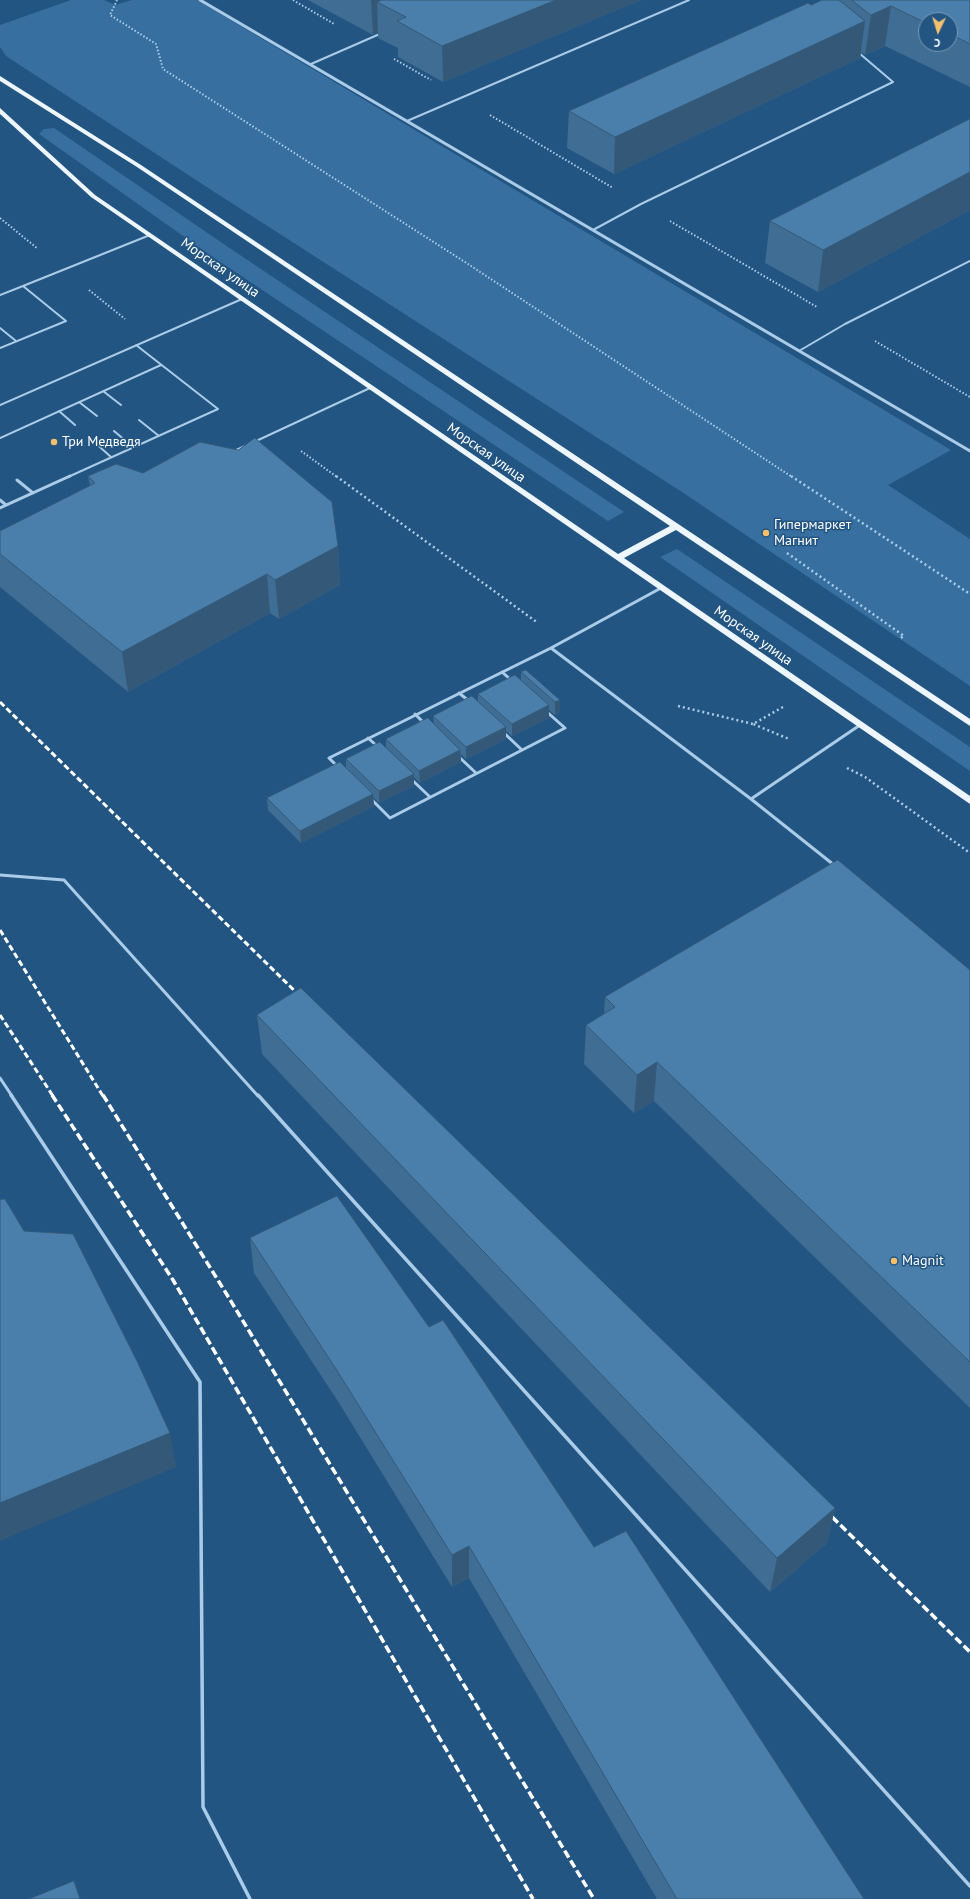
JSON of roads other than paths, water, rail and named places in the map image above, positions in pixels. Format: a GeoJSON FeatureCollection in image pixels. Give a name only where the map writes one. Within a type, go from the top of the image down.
{"type":"FeatureCollection","features":[{"type":"Feature","properties":{"kind":"main road"},"geometry":{"type":"LineString","coordinates":[[0,78],[139,166],[970,723]]}},
{"type":"Feature","properties":{"kind":"main road","name":"Морская улица"},"geometry":{"type":"LineString","coordinates":[[0,110],[94,196],[970,801]]}},
{"type":"Feature","properties":{"kind":"main road"},"geometry":{"type":"LineString","coordinates":[[617,558],[677,526]]}},
{"type":"Feature","properties":{"kind":"street"},"geometry":{"type":"LineString","coordinates":[[200,0],[970,451]]}},
{"type":"Feature","properties":{"kind":"lane"},"geometry":{"type":"LineString","coordinates":[[407,121],[689,0]]}},
{"type":"Feature","properties":{"kind":"lane"},"geometry":{"type":"LineString","coordinates":[[310,64],[384,32]]}},
{"type":"Feature","properties":{"kind":"lane"},"geometry":{"type":"LineString","coordinates":[[593,230],[641,204],[892,82],[856,51]]}},
{"type":"Feature","properties":{"kind":"lane"},"geometry":{"type":"LineString","coordinates":[[0,295],[150,235]]}},
{"type":"Feature","properties":{"kind":"lane"},"geometry":{"type":"LineString","coordinates":[[799,351],[845,324],[970,262]]}},
{"type":"Feature","properties":{"kind":"lane"},"geometry":{"type":"LineString","coordinates":[[0,348],[66,321],[23,286]]}},
{"type":"Feature","properties":{"kind":"lane"},"geometry":{"type":"LineString","coordinates":[[0,405],[242,299]]}},
{"type":"Feature","properties":{"kind":"lane"},"geometry":{"type":"LineString","coordinates":[[0,328],[16,341]]}},
{"type":"Feature","properties":{"kind":"lane"},"geometry":{"type":"LineString","coordinates":[[0,508],[218,409],[136,345]]}},
{"type":"Feature","properties":{"kind":"lane"},"geometry":{"type":"LineString","coordinates":[[0,438],[162,365]]}},
{"type":"Feature","properties":{"kind":"lane"},"geometry":{"type":"LineString","coordinates":[[232,452],[370,388]]}},
{"type":"Feature","properties":{"kind":"lane"},"geometry":{"type":"LineString","coordinates":[[103,391],[121,405]]}},
{"type":"Feature","properties":{"kind":"lane"},"geometry":{"type":"LineString","coordinates":[[80,402],[97,416]]}},
{"type":"Feature","properties":{"kind":"lane"},"geometry":{"type":"LineString","coordinates":[[59,411],[75,425]]}},
{"type":"Feature","properties":{"kind":"lane"},"geometry":{"type":"LineString","coordinates":[[139,420],[159,436]]}},
{"type":"Feature","properties":{"kind":"lane"},"geometry":{"type":"LineString","coordinates":[[114,431],[133,447]]}},
{"type":"Feature","properties":{"kind":"lane"},"geometry":{"type":"LineString","coordinates":[[92,440],[111,457]]}},
{"type":"Feature","properties":{"kind":"lane"},"geometry":{"type":"LineString","coordinates":[[17,480],[33,492]]}},
{"type":"Feature","properties":{"kind":"lane"},"geometry":{"type":"LineString","coordinates":[[0,500],[6,505]]}},
{"type":"Feature","properties":{"kind":"lane"},"geometry":{"type":"LineString","coordinates":[[340,769],[329,758],[564,642],[661,588]]}},
{"type":"Feature","properties":{"kind":"lane"},"geometry":{"type":"LineString","coordinates":[[551,648],[751,799],[838,868]]}},
{"type":"Feature","properties":{"kind":"lane"},"geometry":{"type":"LineString","coordinates":[[502,672],[513,682]]}},
{"type":"Feature","properties":{"kind":"lane"},"geometry":{"type":"LineString","coordinates":[[460,693],[471,703]]}},
{"type":"Feature","properties":{"kind":"lane"},"geometry":{"type":"LineString","coordinates":[[368,796],[390,818],[565,728],[542,708]]}},
{"type":"Feature","properties":{"kind":"lane"},"geometry":{"type":"LineString","coordinates":[[416,714],[426,725]]}},
{"type":"Feature","properties":{"kind":"lane"},"geometry":{"type":"LineString","coordinates":[[751,799],[860,725]]}},
{"type":"Feature","properties":{"kind":"lane"},"geometry":{"type":"LineString","coordinates":[[500,729],[522,750]]}},
{"type":"Feature","properties":{"kind":"lane"},"geometry":{"type":"LineString","coordinates":[[368,738],[379,748]]}},
{"type":"Feature","properties":{"kind":"lane"},"geometry":{"type":"LineString","coordinates":[[454,752],[476,773]]}},
{"type":"Feature","properties":{"kind":"lane"},"geometry":{"type":"LineString","coordinates":[[408,776],[430,797]]}},
{"type":"Feature","properties":{"kind":"lane"},"geometry":{"type":"LineString","coordinates":[[0,875],[64,880],[970,1886]]}},
{"type":"Feature","properties":{"kind":"lane"},"geometry":{"type":"LineString","coordinates":[[0,1078],[200,1382],[203,1807],[250,1899]]}},
{"type":"Feature","properties":{"kind":"railway"},"geometry":{"type":"LineString","coordinates":[[0,702],[304,1000]]}},
{"type":"Feature","properties":{"kind":"railway"},"geometry":{"type":"LineString","coordinates":[[0,930],[103,1096]]}},
{"type":"Feature","properties":{"kind":"railway"},"geometry":{"type":"LineString","coordinates":[[0,1015],[53,1096]]}},
{"type":"Feature","properties":{"kind":"railway"},"geometry":{"type":"LineString","coordinates":[[52,1095],[173,1280],[533,1899]]}},
{"type":"Feature","properties":{"kind":"railway"},"geometry":{"type":"LineString","coordinates":[[103,1095],[229,1298],[594,1899]]}},
{"type":"Feature","properties":{"kind":"railway"},"geometry":{"type":"LineString","coordinates":[[824,1509],[970,1652]]}},
{"type":"Feature","properties":{"kind":"place","name":"Три Медведя"},"geometry":{"type":"Point","coordinates":[54,442]}},
{"type":"Feature","properties":{"kind":"place","name":"Гипермаркет Магнит"},"geometry":{"type":"Point","coordinates":[766,533]}},
{"type":"Feature","properties":{"kind":"place","name":"Magnit"},"geometry":{"type":"Point","coordinates":[894,1261]}}]}
